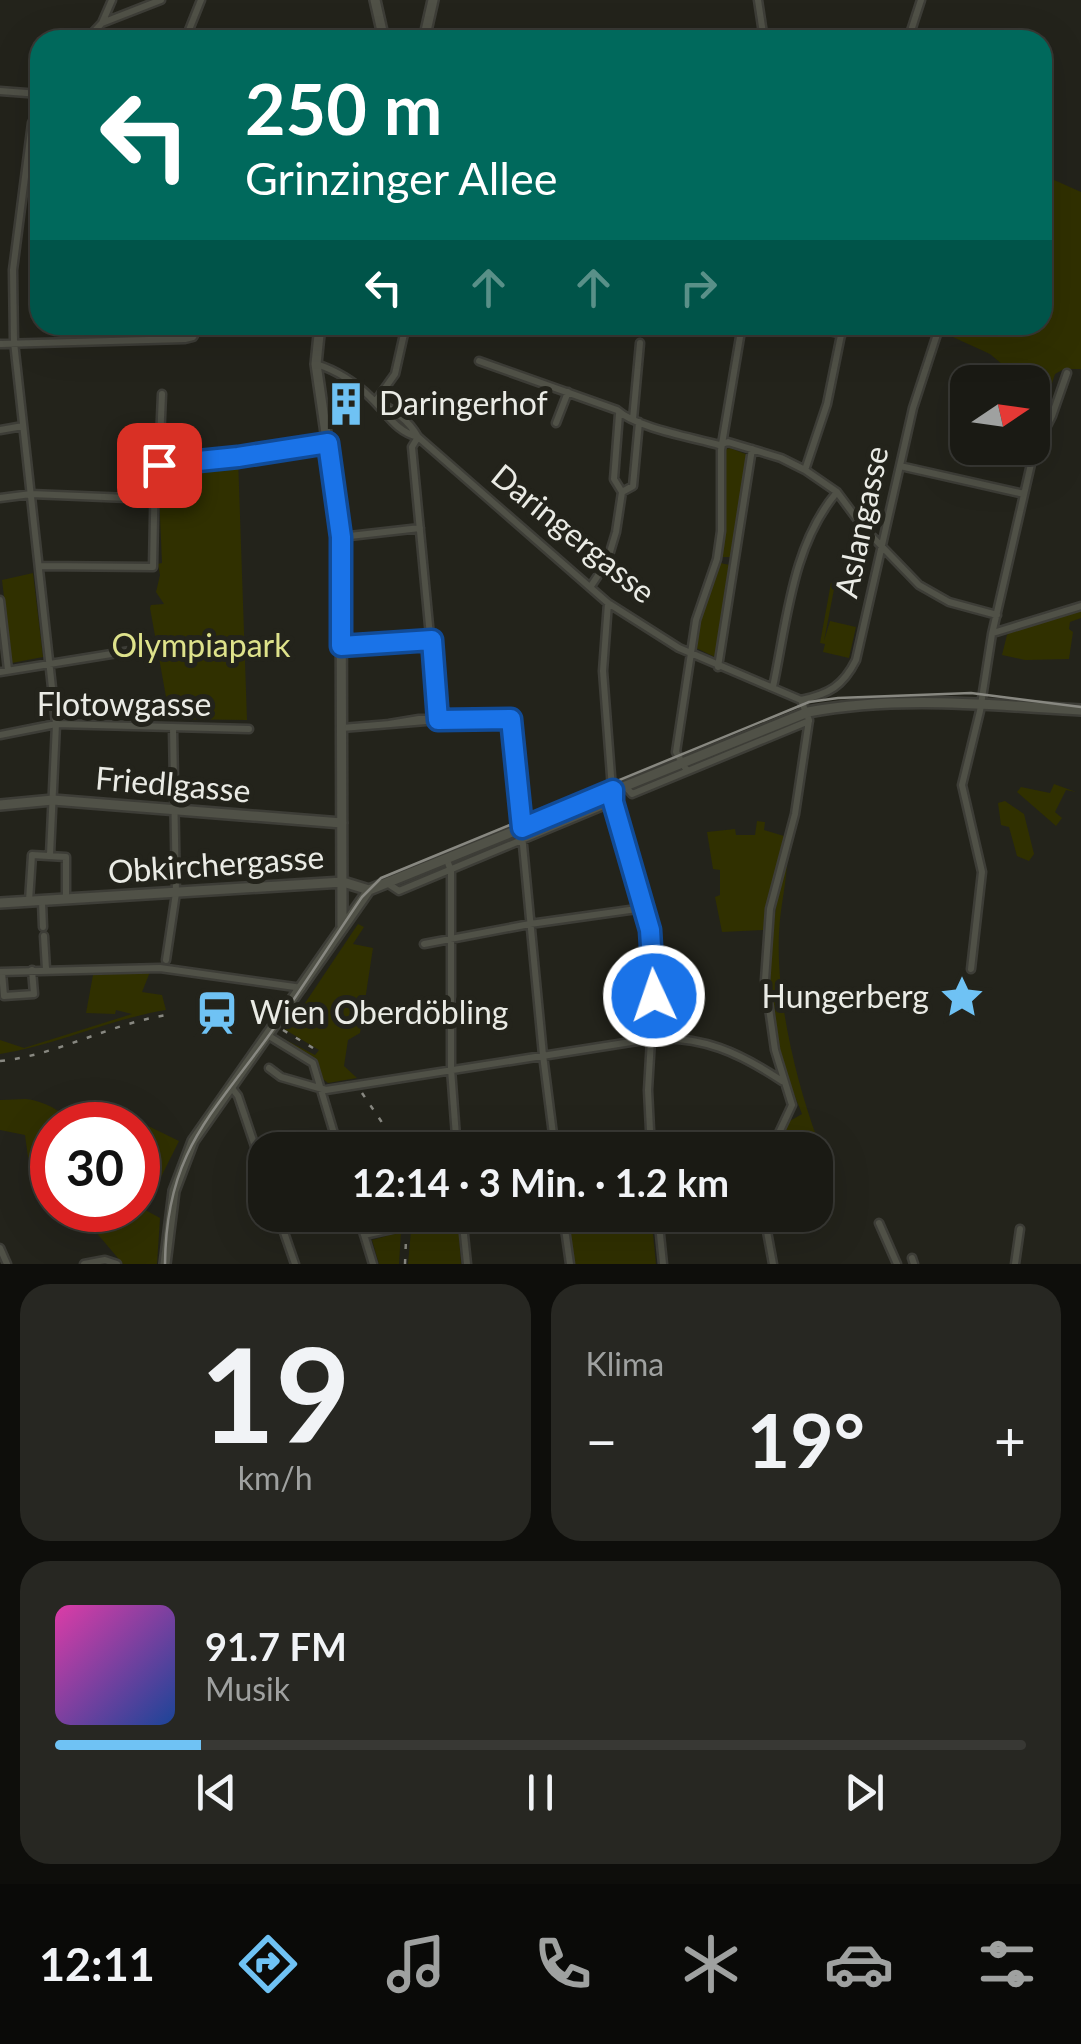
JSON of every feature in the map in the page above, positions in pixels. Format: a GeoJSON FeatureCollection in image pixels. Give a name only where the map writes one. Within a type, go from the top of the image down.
{"type":"FeatureCollection","features":[{"type":"Feature","properties":{"kind":"street"},"geometry":{"type":"LineString","coordinates":[[95,30],[112,0]]}},
{"type":"Feature","properties":{"kind":"street"},"geometry":{"type":"LineString","coordinates":[[102,23],[161,0]]}},
{"type":"Feature","properties":{"kind":"street"},"geometry":{"type":"LineString","coordinates":[[189,30],[202,0]]}},
{"type":"Feature","properties":{"kind":"street"},"geometry":{"type":"LineString","coordinates":[[375,0],[382,30]]}},
{"type":"Feature","properties":{"kind":"street"},"geometry":{"type":"LineString","coordinates":[[426,30],[433,0]]}},
{"type":"Feature","properties":{"kind":"street"},"geometry":{"type":"LineString","coordinates":[[758,0],[762,30]]}},
{"type":"Feature","properties":{"kind":"street"},"geometry":{"type":"LineString","coordinates":[[911,30],[921,0]]}},
{"type":"Feature","properties":{"kind":"street"},"geometry":{"type":"LineString","coordinates":[[0,92],[30,94]]}},
{"type":"Feature","properties":{"kind":"street"},"geometry":{"type":"LineString","coordinates":[[30,139],[14,263],[14,342],[56,724],[50,855]]}},
{"type":"Feature","properties":{"kind":"street"},"geometry":{"type":"LineString","coordinates":[[0,344],[194,335]]}},
{"type":"Feature","properties":{"kind":"street"},"geometry":{"type":"LineString","coordinates":[[319,335],[316,364],[341,537],[342,929]]}},
{"type":"Feature","properties":{"kind":"street"},"geometry":{"type":"LineString","coordinates":[[375,402],[395,374],[404,335]]}},
{"type":"Feature","properties":{"kind":"street"},"geometry":{"type":"LineString","coordinates":[[683,767],[676,752],[696,620],[722,531],[719,466],[740,335]]}},
{"type":"Feature","properties":{"kind":"street"},"geometry":{"type":"LineString","coordinates":[[805,470],[827,404],[841,335]]}},
{"type":"Feature","properties":{"kind":"street","name":"Aslangasse"},"geometry":{"type":"LineString","coordinates":[[801,700],[821,696],[846,679],[860,648],[913,408],[937,335]]}},
{"type":"Feature","properties":{"kind":"street"},"geometry":{"type":"LineString","coordinates":[[622,492],[632,486],[640,343]]}},
{"type":"Feature","properties":{"kind":"street"},"geometry":{"type":"LineString","coordinates":[[478,361],[636,420],[752,449],[805,470],[837,492],[902,569],[933,595],[966,609],[997,615]]}},
{"type":"Feature","properties":{"kind":"street","name":"Daringergasse"},"geometry":{"type":"LineString","coordinates":[[316,364],[351,382],[375,402],[381,413],[406,434],[418,437],[608,603],[690,653],[801,700]]}},
{"type":"Feature","properties":{"kind":"street"},"geometry":{"type":"LineString","coordinates":[[1050,419],[1067,373]]}},
{"type":"Feature","properties":{"kind":"street"},"geometry":{"type":"LineString","coordinates":[[556,424],[568,392]]}},
{"type":"Feature","properties":{"kind":"street"},"geometry":{"type":"LineString","coordinates":[[39,566],[153,567],[153,499],[155,469],[159,465],[162,394]]}},
{"type":"Feature","properties":{"kind":"street"},"geometry":{"type":"LineString","coordinates":[[591,586],[612,554],[622,492],[614,479],[619,414]]}},
{"type":"Feature","properties":{"kind":"street"},"geometry":{"type":"LineString","coordinates":[[0,430],[23,426]]}},
{"type":"Feature","properties":{"kind":"street"},"geometry":{"type":"LineString","coordinates":[[418,437],[412,446],[438,720]]}},
{"type":"Feature","properties":{"kind":"street"},"geometry":{"type":"LineString","coordinates":[[159,465],[328,443]]}},
{"type":"Feature","properties":{"kind":"street"},"geometry":{"type":"LineString","coordinates":[[718,667],[752,449]]}},
{"type":"Feature","properties":{"kind":"street"},"geometry":{"type":"LineString","coordinates":[[971,969],[982,872],[962,785],[1031,465]]}},
{"type":"Feature","properties":{"kind":"street"},"geometry":{"type":"LineString","coordinates":[[900,466],[1024,494]]}},
{"type":"Feature","properties":{"kind":"street"},"geometry":{"type":"LineString","coordinates":[[773,687],[806,541],[820,512],[837,492]]}},
{"type":"Feature","properties":{"kind":"street"},"geometry":{"type":"LineString","coordinates":[[0,498],[31,494],[153,499]]}},
{"type":"Feature","properties":{"kind":"street"},"geometry":{"type":"LineString","coordinates":[[341,537],[420,528]]}},
{"type":"Feature","properties":{"kind":"street"},"geometry":{"type":"LineString","coordinates":[[716,559],[734,562]]}},
{"type":"Feature","properties":{"kind":"street"},"geometry":{"type":"LineString","coordinates":[[0,600],[4,671],[136,650]]}},
{"type":"Feature","properties":{"kind":"street"},"geometry":{"type":"LineString","coordinates":[[608,603],[604,721],[613,802],[644,908],[655,973],[648,1090],[651,1132]]}},
{"type":"Feature","properties":{"kind":"street"},"geometry":{"type":"LineString","coordinates":[[992,634],[1081,606]]}},
{"type":"Feature","properties":{"kind":"street"},"geometry":{"type":"LineString","coordinates":[[341,646],[432,640]]}},
{"type":"Feature","properties":{"kind":"street"},"geometry":{"type":"LineString","coordinates":[[781,1132],[792,1111],[792,1099],[783,1082],[768,1017],[766,947],[770,909],[795,814],[808,716],[801,700]]}},
{"type":"Feature","properties":{"kind":"street"},"geometry":{"type":"LineString","coordinates":[[167,1261],[171,1204],[179,1173],[199,1130],[231,1086],[258,1059],[269,1036],[369,890],[449,865],[624,785],[683,767],[808,716],[848,706],[980,702],[1081,710]]}},
{"type":"Feature","properties":{"kind":"street"},"geometry":{"type":"LineString","coordinates":[[342,728],[511,719],[553,1132]]}},
{"type":"Feature","properties":{"kind":"street","name":"Flotowgasse"},"geometry":{"type":"LineString","coordinates":[[0,734],[56,724],[249,729]]}},
{"type":"Feature","properties":{"kind":"street"},"geometry":{"type":"LineString","coordinates":[[166,960],[176,892],[173,728]]}},
{"type":"Feature","properties":{"kind":"street","name":"Friedlgasse"},"geometry":{"type":"LineString","coordinates":[[0,806],[53,800],[342,823]]}},
{"type":"Feature","properties":{"kind":"street"},"geometry":{"type":"LineString","coordinates":[[522,834],[613,802]]}},
{"type":"Feature","properties":{"kind":"street"},"geometry":{"type":"LineString","coordinates":[[0,903],[29,900],[32,855],[66,856],[66,900]]}},
{"type":"Feature","properties":{"kind":"street"},"geometry":{"type":"LineString","coordinates":[[449,865],[451,1069],[456,1132]]}},
{"type":"Feature","properties":{"kind":"street","name":"Obkirchergasse"},"geometry":{"type":"LineString","coordinates":[[29,900],[343,882],[369,890]]}},
{"type":"Feature","properties":{"kind":"street"},"geometry":{"type":"LineString","coordinates":[[42,902],[46,970]]}},
{"type":"Feature","properties":{"kind":"street"},"geometry":{"type":"LineString","coordinates":[[424,944],[644,908]]}},
{"type":"Feature","properties":{"kind":"street"},"geometry":{"type":"LineString","coordinates":[[32,970],[34,994],[4,996],[1,972],[32,970],[160,968],[302,988]]}},
{"type":"Feature","properties":{"kind":"street"},"geometry":{"type":"LineString","coordinates":[[416,1021],[451,1015]]}},
{"type":"Feature","properties":{"kind":"street"},"geometry":{"type":"LineString","coordinates":[[269,1036],[309,1058],[334,1132]]}},
{"type":"Feature","properties":{"kind":"street"},"geometry":{"type":"LineString","coordinates":[[270,1068],[281,1077],[321,1089],[650,1038],[690,1039],[730,1050],[783,1082]]}},
{"type":"Feature","properties":{"kind":"street"},"geometry":{"type":"LineString","coordinates":[[231,1086],[250,1132]]}},
{"type":"Feature","properties":{"kind":"street"},"geometry":{"type":"LineString","coordinates":[[879,1222],[897,1264]]}},
{"type":"Feature","properties":{"kind":"street"},"geometry":{"type":"LineString","coordinates":[[1015,1264],[1020,1229]]}},
{"type":"Feature","properties":{"kind":"street"},"geometry":{"type":"LineString","coordinates":[[284,1232],[295,1264]]}},
{"type":"Feature","properties":{"kind":"street"},"geometry":{"type":"LineString","coordinates":[[363,1232],[373,1264]]}},
{"type":"Feature","properties":{"kind":"street"},"geometry":{"type":"LineString","coordinates":[[364,1235],[378,1232]]}},
{"type":"Feature","properties":{"kind":"street"},"geometry":{"type":"LineString","coordinates":[[463,1232],[466,1264]]}},
{"type":"Feature","properties":{"kind":"street"},"geometry":{"type":"LineString","coordinates":[[565,1232],[570,1264]]}},
{"type":"Feature","properties":{"kind":"street"},"geometry":{"type":"LineString","coordinates":[[660,1232],[664,1264]]}},
{"type":"Feature","properties":{"kind":"street"},"geometry":{"type":"LineString","coordinates":[[767,1232],[772,1264]]}},
{"type":"Feature","properties":{"kind":"street"},"geometry":{"type":"LineString","coordinates":[[0,1248],[7,1264]]}},
{"type":"Feature","properties":{"kind":"street"},"geometry":{"type":"LineString","coordinates":[[84,1264],[115,1263]]}},
{"type":"Feature","properties":{"kind":"green space"},"geometry":{"type":"Polygon","coordinates":[[[1052,179],[1081,192],[1081,369],[1064,369],[1055,374],[1050,390],[1050,365],[1003,365],[990,354],[948,335],[1052,335],[1052,179]]]}},
{"type":"Feature","properties":{"kind":"green space"},"geometry":{"type":"Polygon","coordinates":[[[730,448],[748,455],[731,557],[721,557],[726,517],[723,455],[730,448]]]}},
{"type":"Feature","properties":{"kind":"green space","name":"Olympiapark"},"geometry":{"type":"Polygon","coordinates":[[[238,457],[247,720],[170,719],[150,608],[164,604],[156,592],[158,564],[162,563],[158,470],[238,457]]]}},
{"type":"Feature","properties":{"kind":"green space"},"geometry":{"type":"Polygon","coordinates":[[[720,563],[730,565],[730,571],[717,658],[696,648],[701,619],[720,563]]]}},
{"type":"Feature","properties":{"kind":"green space"},"geometry":{"type":"Polygon","coordinates":[[[33,573],[43,657],[12,663],[2,580],[33,573]]]}},
{"type":"Feature","properties":{"kind":"green space"},"geometry":{"type":"Polygon","coordinates":[[[831,583],[835,584],[824,641],[830,621],[856,627],[849,658],[823,652],[825,644],[820,643],[831,583]]]}},
{"type":"Feature","properties":{"kind":"green space"},"geometry":{"type":"Polygon","coordinates":[[[1081,610],[1081,618],[1070,622],[1073,632],[1069,659],[1025,660],[1002,655],[1011,632],[1081,610]]]}},
{"type":"Feature","properties":{"kind":"green space"},"geometry":{"type":"Polygon","coordinates":[[[1054,784],[1076,792],[1066,790],[1055,812],[1062,818],[1056,826],[1017,792],[1021,787],[1050,793],[1054,784]]]}},
{"type":"Feature","properties":{"kind":"green space"},"geometry":{"type":"Polygon","coordinates":[[[1005,801],[1024,814],[1034,854],[1029,861],[1017,856],[1009,827],[1001,825],[998,803],[1005,801]]]}},
{"type":"Feature","properties":{"kind":"green space"},"geometry":{"type":"Polygon","coordinates":[[[757,821],[765,822],[764,830],[784,836],[763,930],[722,932],[715,897],[720,895],[720,870],[713,869],[707,832],[735,829],[736,835],[755,835],[757,821]]]}},
{"type":"Feature","properties":{"kind":"green space"},"geometry":{"type":"Polygon","coordinates":[[[787,849],[779,933],[781,984],[795,1064],[815,1132],[784,1132],[788,1122],[802,1114],[782,1063],[772,1008],[771,956],[787,849]]]}},
{"type":"Feature","properties":{"kind":"green space"},"geometry":{"type":"Polygon","coordinates":[[[358,924],[364,927],[353,944],[373,948],[360,1033],[348,1040],[344,1066],[357,1078],[328,1083],[319,1076],[314,1059],[280,1037],[315,1055],[319,1050],[284,1029],[358,924]]]}},
{"type":"Feature","properties":{"kind":"green space"},"geometry":{"type":"Polygon","coordinates":[[[150,972],[142,992],[162,995],[166,1010],[42,1045],[0,1054],[0,1040],[24,1048],[132,1014],[116,1010],[115,1014],[86,1013],[93,975],[150,972]]]}},
{"type":"Feature","properties":{"kind":"green space"},"geometry":{"type":"Polygon","coordinates":[[[0,1100],[40,1102],[30,1102],[30,1159],[25,1135],[0,1130],[0,1100]]]}},
{"type":"Feature","properties":{"kind":"green space"},"geometry":{"type":"Polygon","coordinates":[[[160,1132],[179,1141],[160,1179],[160,1132]]]}},
{"type":"Feature","properties":{"kind":"green space"},"geometry":{"type":"Polygon","coordinates":[[[96,1232],[159,1232],[157,1264],[123,1264],[96,1232]]]}},
{"type":"Feature","properties":{"kind":"green space"},"geometry":{"type":"Polygon","coordinates":[[[401,1232],[399,1264],[379,1264],[372,1240],[401,1232]]]}},
{"type":"Feature","properties":{"kind":"green space"},"geometry":{"type":"Polygon","coordinates":[[[411,1232],[459,1232],[461,1264],[408,1264],[411,1232]]]}},
{"type":"Feature","properties":{"kind":"green space"},"geometry":{"type":"Polygon","coordinates":[[[569,1232],[653,1232],[656,1264],[573,1264],[569,1232]]]}},
{"type":"Feature","properties":{"kind":"tram line"},"geometry":{"type":"LineString","coordinates":[[165,1264],[173,1195],[194,1141],[362,897],[381,878],[809,702],[971,693],[1081,707]]}},
{"type":"Feature","properties":{"kind":"railway"},"geometry":{"type":"LineString","coordinates":[[0,1061],[42,1053],[167,1015]]}},
{"type":"Feature","properties":{"kind":"railway"},"geometry":{"type":"LineString","coordinates":[[283,1030],[318,1051]]}},
{"type":"Feature","properties":{"kind":"railway"},"geometry":{"type":"LineString","coordinates":[[362,1093],[386,1132]]}},
{"type":"Feature","properties":{"kind":"railway"},"geometry":{"type":"LineString","coordinates":[[405,1264],[406,1232]]}},
{"type":"Feature","properties":{"kind":"place","name":"Daringerhof"},"geometry":{"type":"Point","coordinates":[346,404]}},
{"type":"Feature","properties":{"kind":"place","name":"Hungerberg"},"geometry":{"type":"Point","coordinates":[962,997]}},
{"type":"Feature","properties":{"kind":"place","name":"Wien Oberdöbling"},"geometry":{"type":"Point","coordinates":[217,1013]}},
{"type":"Feature","properties":{"kind":"route"},"geometry":{"type":"LineString","coordinates":[[159,465],[328,443],[341,537],[341,646],[432,640],[438,720],[511,719],[522,828],[613,790],[613,802],[650,930],[654,996]]}}]}
